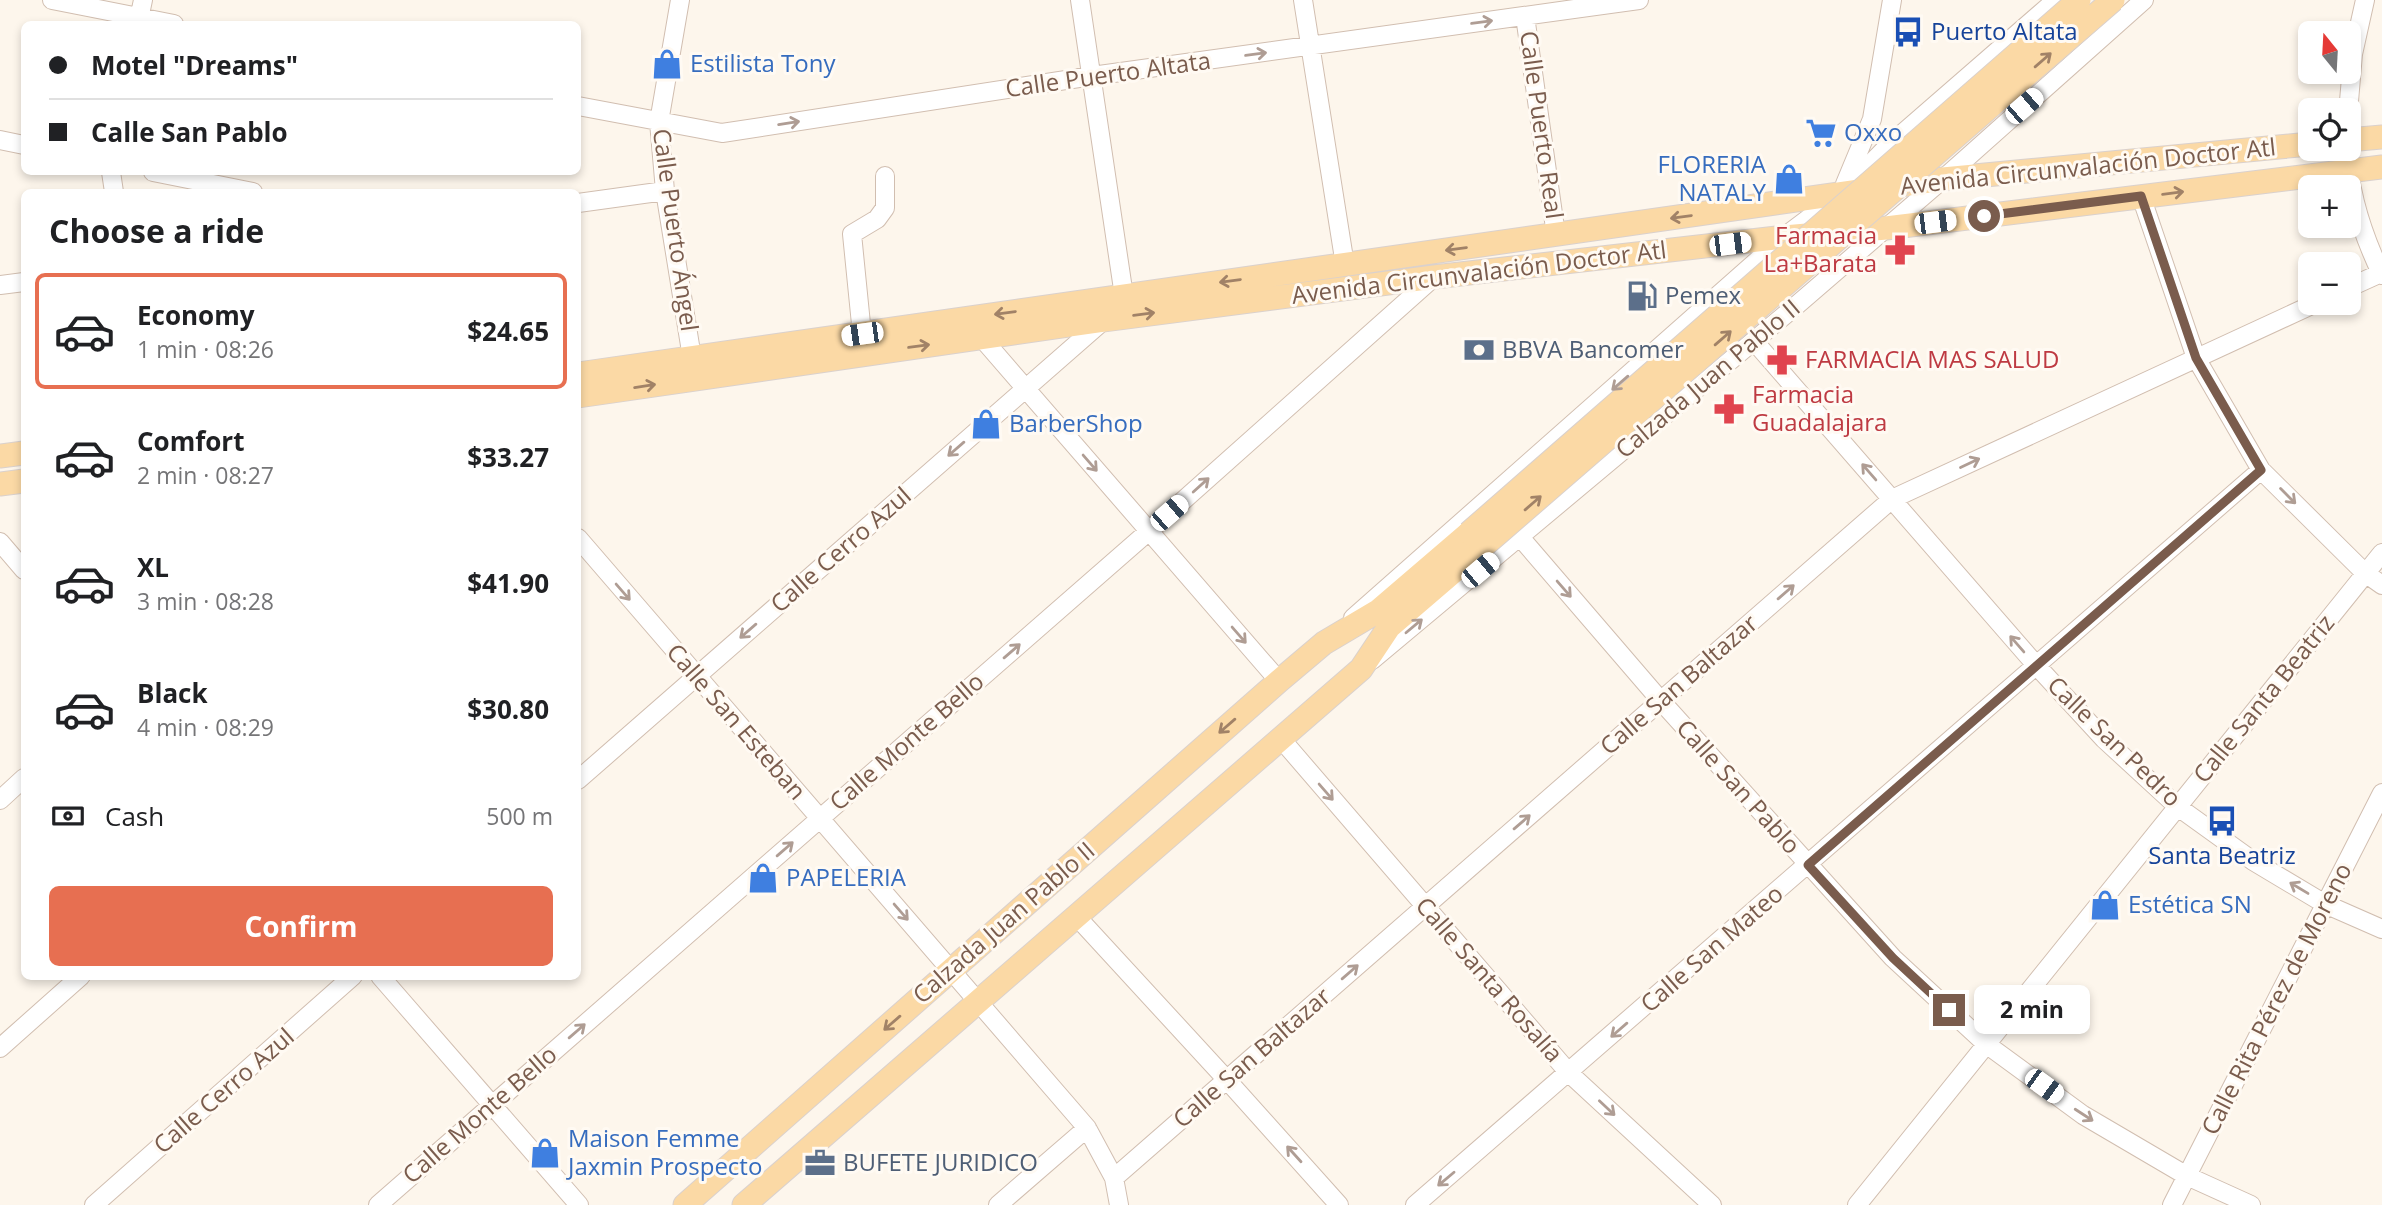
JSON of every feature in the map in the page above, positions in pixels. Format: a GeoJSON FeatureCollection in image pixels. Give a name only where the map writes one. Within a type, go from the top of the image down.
{"type":"FeatureCollection","features":[{"type":"Feature","properties":{"kind":"main road","name":"Calzada Juan Pablo II"},"geometry":{"type":"LineString","coordinates":[[744,1205],[1362,669],[1389,627],[1475,540],[2080,0]]}},
{"type":"Feature","properties":{"kind":"main road","name":"Calzada Juan Pablo II"},"geometry":{"type":"LineString","coordinates":[[685,1205],[1324,643],[1378,611],[1475,540],[2113,0]]}},
{"type":"Feature","properties":{"kind":"main road"},"geometry":{"type":"LineString","coordinates":[[2361,139],[2382,137]]}},
{"type":"Feature","properties":{"kind":"main road","name":"Avenida Circunvalación Doctor Atl"},"geometry":{"type":"LineString","coordinates":[[581,395],[694,368],[862,334],[1942,179],[2298,145]]}},
{"type":"Feature","properties":{"kind":"main road","name":"Avenida Circunvalación Doctor Atl"},"geometry":{"type":"LineString","coordinates":[[581,374],[694,368],[981,337],[1434,278],[1784,237],[1886,228],[2141,196],[2341,161]]}},
{"type":"Feature","properties":{"kind":"main road","name":"Avenida Circunvalación Doctor Atl"},"geometry":{"type":"LineString","coordinates":[[2352,161],[2382,167]]}},
{"type":"Feature","properties":{"kind":"main road"},"geometry":{"type":"LineString","coordinates":[[0,456],[21,453]]}},
{"type":"Feature","properties":{"kind":"main road"},"geometry":{"type":"LineString","coordinates":[[0,484],[21,481]]}},
{"type":"Feature","properties":{"kind":"street"},"geometry":{"type":"LineString","coordinates":[[52,0],[140,14],[164,21]]}},
{"type":"Feature","properties":{"kind":"street","name":"Calle Puerto Ángel"},"geometry":{"type":"LineString","coordinates":[[680,0],[659,122],[665,191],[694,368]]}},
{"type":"Feature","properties":{"kind":"street"},"geometry":{"type":"LineString","coordinates":[[1080,0],[1124,296]]}},
{"type":"Feature","properties":{"kind":"street"},"geometry":{"type":"LineString","coordinates":[[1303,0],[1345,265]]}},
{"type":"Feature","properties":{"kind":"street","name":"Calle Puerto Altata"},"geometry":{"type":"LineString","coordinates":[[581,107],[722,134],[1092,76],[1639,0]]}},
{"type":"Feature","properties":{"kind":"street"},"geometry":{"type":"LineString","coordinates":[[1841,194],[1871,119],[1892,0]]}},
{"type":"Feature","properties":{"kind":"street","name":"Calzada Juan Pablo II"},"geometry":{"type":"LineString","coordinates":[[1324,643],[1784,237],[1841,194],[1888,146],[2056,0]]}},
{"type":"Feature","properties":{"kind":"street","name":"Calzada Juan Pablo II"},"geometry":{"type":"LineString","coordinates":[[1362,669],[1755,341],[2144,0]]}},
{"type":"Feature","properties":{"kind":"street"},"geometry":{"type":"LineString","coordinates":[[2349,98],[2353,54],[2365,0]]}},
{"type":"Feature","properties":{"kind":"street","name":"Calle Puerto Real"},"geometry":{"type":"LineString","coordinates":[[1525,16],[1556,234]]}},
{"type":"Feature","properties":{"kind":"street"},"geometry":{"type":"LineString","coordinates":[[1947,97],[1948,119],[1954,129],[1973,141],[1984,141]]}},
{"type":"Feature","properties":{"kind":"street"},"geometry":{"type":"LineString","coordinates":[[0,140],[21,144]]}},
{"type":"Feature","properties":{"kind":"street"},"geometry":{"type":"LineString","coordinates":[[2347,161],[2360,220],[2381,274],[2361,282]]}},
{"type":"Feature","properties":{"kind":"street"},"geometry":{"type":"LineString","coordinates":[[168,175],[238,189]]}},
{"type":"Feature","properties":{"kind":"street"},"geometry":{"type":"LineString","coordinates":[[862,334],[852,234],[877,219],[885,208],[886,176]]}},
{"type":"Feature","properties":{"kind":"street"},"geometry":{"type":"LineString","coordinates":[[581,203],[665,191]]}},
{"type":"Feature","properties":{"kind":"street"},"geometry":{"type":"LineString","coordinates":[[2141,196],[2196,358],[2261,470],[2365,573],[2382,584]]}},
{"type":"Feature","properties":{"kind":"street"},"geometry":{"type":"LineString","coordinates":[[1752,267],[1764,264],[1776,266],[1786,272],[1794,281],[1798,304]]}},
{"type":"Feature","properties":{"kind":"street","name":"Calle Monte Bello"},"geometry":{"type":"LineString","coordinates":[[378,1205],[1149,531],[1434,278]]}},
{"type":"Feature","properties":{"kind":"street"},"geometry":{"type":"LineString","coordinates":[[0,285],[21,282]]}},
{"type":"Feature","properties":{"kind":"street","name":"Calle San Baltazar"},"geometry":{"type":"LineString","coordinates":[[1114,1178],[1892,499],[2298,311]]}},
{"type":"Feature","properties":{"kind":"street","name":"Calle Cerro Azul"},"geometry":{"type":"LineString","coordinates":[[581,777],[1104,320]]}},
{"type":"Feature","properties":{"kind":"street"},"geometry":{"type":"LineString","coordinates":[[981,337],[1279,681]]}},
{"type":"Feature","properties":{"kind":"street","name":"Calle San Pedro"},"geometry":{"type":"LineString","coordinates":[[1755,341],[2036,666],[2104,739],[2178,807],[2253,861],[2325,904],[2382,929]]}},
{"type":"Feature","properties":{"kind":"street","name":"Calle San Mateo"},"geometry":{"type":"LineString","coordinates":[[1415,1205],[2261,470]]}},
{"type":"Feature","properties":{"kind":"street","name":"Calle San Pablo"},"geometry":{"type":"LineString","coordinates":[[1520,537],[1661,701],[1893,958],[1986,1044],[2082,1115],[2187,1175],[2251,1205]]}},
{"type":"Feature","properties":{"kind":"street","name":"Calle San Esteban"},"geometry":{"type":"LineString","coordinates":[[581,543],[1087,1128],[1114,1178],[1119,1205]]}},
{"type":"Feature","properties":{"kind":"street"},"geometry":{"type":"LineString","coordinates":[[2,549],[21,567]]}},
{"type":"Feature","properties":{"kind":"street","name":"Calle Santa Beatriz"},"geometry":{"type":"LineString","coordinates":[[1857,1205],[2382,553]]}},
{"type":"Feature","properties":{"kind":"street","name":"Calle Santa Rosalía"},"geometry":{"type":"LineString","coordinates":[[1282,740],[1569,1073],[1712,1205]]}},
{"type":"Feature","properties":{"kind":"street"},"geometry":{"type":"LineString","coordinates":[[0,800],[21,781]]}},
{"type":"Feature","properties":{"kind":"street","name":"Calle Rita Pérez de Moreno"},"geometry":{"type":"LineString","coordinates":[[2172,1205],[2382,793]]}},
{"type":"Feature","properties":{"kind":"street"},"geometry":{"type":"LineString","coordinates":[[1077,917],[1339,1205]]}},
{"type":"Feature","properties":{"kind":"street"},"geometry":{"type":"LineString","coordinates":[[0,1048],[76,980]]}},
{"type":"Feature","properties":{"kind":"street","name":"Calle Cerro Azul"},"geometry":{"type":"LineString","coordinates":[[94,1205],[348,980]]}},
{"type":"Feature","properties":{"kind":"street"},"geometry":{"type":"LineString","coordinates":[[383,980],[579,1205]]}},
{"type":"Feature","properties":{"kind":"street"},"geometry":{"type":"LineString","coordinates":[[998,1205],[1087,1128]]}},
{"type":"Feature","properties":{"kind":"place","name":"Puerto Altata"},"geometry":{"type":"Point","coordinates":[1908,32]}},
{"type":"Feature","properties":{"kind":"place","name":"Estilista Tony"},"geometry":{"type":"Point","coordinates":[667,64]}},
{"type":"Feature","properties":{"kind":"place","name":"Oxxo"},"geometry":{"type":"Point","coordinates":[1821,133]}},
{"type":"Feature","properties":{"kind":"place","name":"FLORERIA NATALY"},"geometry":{"type":"Point","coordinates":[1789,179]}},
{"type":"Feature","properties":{"kind":"place","name":"Farmacia La+Barata"},"geometry":{"type":"Point","coordinates":[1900,250]}},
{"type":"Feature","properties":{"kind":"place","name":"Pemex"},"geometry":{"type":"Point","coordinates":[1642,296]}},
{"type":"Feature","properties":{"kind":"place","name":"BBVA Bancomer"},"geometry":{"type":"Point","coordinates":[1479,350]}},
{"type":"Feature","properties":{"kind":"place","name":"FARMACIA MAS SALUD"},"geometry":{"type":"Point","coordinates":[1782,360]}},
{"type":"Feature","properties":{"kind":"place","name":"Farmacia Guadalajara"},"geometry":{"type":"Point","coordinates":[1729,409]}},
{"type":"Feature","properties":{"kind":"place","name":"BarberShop"},"geometry":{"type":"Point","coordinates":[986,424]}},
{"type":"Feature","properties":{"kind":"place","name":"Santa Beatriz"},"geometry":{"type":"Point","coordinates":[2222,821]}},
{"type":"Feature","properties":{"kind":"place","name":"PAPELERIA"},"geometry":{"type":"Point","coordinates":[763,878]}},
{"type":"Feature","properties":{"kind":"place","name":"Estética SN"},"geometry":{"type":"Point","coordinates":[2105,905]}},
{"type":"Feature","properties":{"kind":"place","name":"Maison Femme Jaxmin Prospecto"},"geometry":{"type":"Point","coordinates":[545,1153]}},
{"type":"Feature","properties":{"kind":"place","name":"BUFETE JURIDICO"},"geometry":{"type":"Point","coordinates":[820,1163]}},
{"type":"Feature","properties":{"kind":"route"},"geometry":{"type":"LineString","coordinates":[[1949,1010],[1893,958],[1808,865],[2261,470],[2196,358],[2141,196],[1984,216]]}}]}
